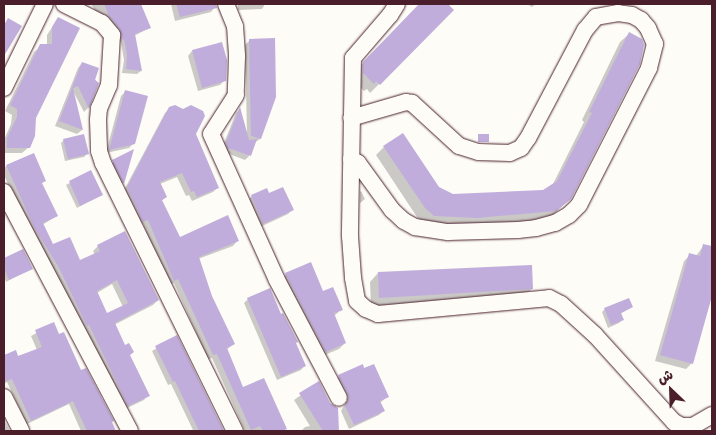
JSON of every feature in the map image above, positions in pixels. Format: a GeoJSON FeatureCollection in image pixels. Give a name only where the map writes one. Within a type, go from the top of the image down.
{"type":"FeatureCollection","features":[{"type":"Feature","properties":{"kind":"street"},"geometry":{"type":"LineString","coordinates":[[4,88],[45,4]]}},
{"type":"Feature","properties":{"kind":"street"},"geometry":{"type":"LineString","coordinates":[[64,4],[102,22],[112,35],[108,85],[98,120],[99,151],[103,163],[235,431]]}},
{"type":"Feature","properties":{"kind":"street"},"geometry":{"type":"LineString","coordinates":[[226,4],[235,26],[237,57],[236,95],[211,134],[277,280],[339,398]]}},
{"type":"Feature","properties":{"kind":"street"},"geometry":{"type":"LineString","coordinates":[[397,4],[390,15],[353,58],[350,236],[353,278],[358,300],[366,309],[378,314],[549,298],[561,304],[595,335],[674,422],[682,426],[694,426],[712,415]]}},
{"type":"Feature","properties":{"kind":"street"},"geometry":{"type":"LineString","coordinates":[[351,118],[406,102],[412,103],[459,146],[478,152],[510,153],[521,148],[528,138],[585,30],[596,17],[618,13],[632,15],[641,20],[648,28],[655,44],[649,68],[579,205],[569,215],[555,223],[518,230],[448,232],[415,227],[404,221],[392,210],[358,163],[351,159]]}},
{"type":"Feature","properties":{"kind":"street"},"geometry":{"type":"LineString","coordinates":[[4,192],[130,431]]}},
{"type":"Feature","properties":{"kind":"street"},"geometry":{"type":"LineString","coordinates":[[4,397],[21,431]]}},
{"type":"Feature","properties":{"kind":"building"},"geometry":{"type":"Polygon","coordinates":[[[104,4],[141,4],[151,28],[135,34],[142,71],[126,69],[127,55],[124,39],[122,40],[120,29],[109,16],[104,4]]]}},
{"type":"Feature","properties":{"kind":"building"},"geometry":{"type":"Polygon","coordinates":[[[176,4],[216,4],[217,8],[180,17],[176,4]]]}},
{"type":"Feature","properties":{"kind":"building"},"geometry":{"type":"Polygon","coordinates":[[[419,4],[448,4],[454,10],[380,85],[376,81],[374,84],[363,73],[363,62],[419,4]]]}},
{"type":"Feature","properties":{"kind":"building"},"geometry":{"type":"Polygon","coordinates":[[[58,17],[80,28],[36,118],[35,136],[30,148],[7,148],[7,138],[17,117],[17,109],[10,105],[40,44],[52,44],[52,27],[58,17]]]}},
{"type":"Feature","properties":{"kind":"building"},"geometry":{"type":"Polygon","coordinates":[[[8,18],[22,26],[4,56],[4,25],[8,18]]]}},
{"type":"Feature","properties":{"kind":"building"},"geometry":{"type":"Polygon","coordinates":[[[629,32],[642,39],[644,45],[640,64],[571,199],[556,211],[477,218],[434,216],[425,208],[383,146],[403,133],[439,187],[453,194],[543,190],[557,181],[592,113],[589,112],[629,32]]]}},
{"type":"Feature","properties":{"kind":"building"},"geometry":{"type":"Polygon","coordinates":[[[275,38],[276,97],[261,139],[251,136],[249,39],[275,38]]]}},
{"type":"Feature","properties":{"kind":"building"},"geometry":{"type":"Polygon","coordinates":[[[222,42],[227,60],[226,81],[202,88],[192,50],[222,42]]]}},
{"type":"Feature","properties":{"kind":"building"},"geometry":{"type":"Polygon","coordinates":[[[82,62],[99,68],[95,80],[99,83],[89,109],[78,86],[73,88],[83,130],[59,121],[82,62]]]}},
{"type":"Feature","properties":{"kind":"building"},"geometry":{"type":"Polygon","coordinates":[[[125,90],[148,96],[135,144],[109,150],[125,90]]]}},
{"type":"Feature","properties":{"kind":"building"},"geometry":{"type":"Polygon","coordinates":[[[175,105],[183,109],[191,105],[203,111],[205,116],[196,134],[219,188],[197,197],[194,191],[191,192],[182,173],[160,182],[167,197],[162,200],[180,237],[228,215],[239,241],[199,257],[212,296],[235,344],[227,348],[243,387],[264,378],[287,429],[282,431],[263,431],[260,426],[251,430],[217,354],[213,355],[178,279],[174,281],[148,220],[143,222],[127,187],[169,107],[175,105]]]}},
{"type":"Feature","properties":{"kind":"building"},"geometry":{"type":"Polygon","coordinates":[[[240,107],[249,140],[257,139],[251,156],[228,148],[226,142],[240,107]]]}},
{"type":"Feature","properties":{"kind":"building"},"geometry":{"type":"Polygon","coordinates":[[[84,134],[89,154],[68,159],[63,139],[84,134]]]}},
{"type":"Feature","properties":{"kind":"building"},"geometry":{"type":"Polygon","coordinates":[[[478,134],[489,134],[489,142],[478,142],[478,134]]]}},
{"type":"Feature","properties":{"kind":"building"},"geometry":{"type":"Polygon","coordinates":[[[134,149],[124,184],[112,160],[134,149]]]}},
{"type":"Feature","properties":{"kind":"building"},"geometry":{"type":"Polygon","coordinates":[[[34,153],[46,181],[42,183],[58,216],[43,223],[53,244],[70,237],[80,260],[100,251],[97,245],[125,231],[159,300],[115,323],[125,345],[129,343],[134,352],[130,355],[150,396],[128,406],[89,325],[87,326],[59,268],[34,227],[6,165],[34,153]],[[117,280],[97,291],[107,313],[128,303],[117,280]]]}},
{"type":"Feature","properties":{"kind":"building"},"geometry":{"type":"Polygon","coordinates":[[[91,170],[103,195],[80,206],[69,181],[91,170]]]}},
{"type":"Feature","properties":{"kind":"building"},"geometry":{"type":"Polygon","coordinates":[[[283,187],[294,210],[263,224],[251,195],[267,188],[269,193],[283,187]]]}},
{"type":"Feature","properties":{"kind":"building"},"geometry":{"type":"Polygon","coordinates":[[[703,244],[712,246],[712,296],[693,364],[660,355],[689,253],[700,256],[703,244]]]}},
{"type":"Feature","properties":{"kind":"building"},"geometry":{"type":"Polygon","coordinates":[[[23,249],[33,269],[9,280],[4,268],[4,258],[23,249]]]}},
{"type":"Feature","properties":{"kind":"building"},"geometry":{"type":"Polygon","coordinates":[[[311,262],[323,291],[333,287],[343,310],[334,313],[346,343],[326,352],[285,273],[311,262]]]}},
{"type":"Feature","properties":{"kind":"building"},"geometry":{"type":"Polygon","coordinates":[[[532,265],[533,289],[379,298],[378,272],[532,265]]]}},
{"type":"Feature","properties":{"kind":"building"},"geometry":{"type":"Polygon","coordinates":[[[270,288],[281,314],[283,313],[298,342],[296,343],[306,366],[281,377],[247,298],[270,288]]]}},
{"type":"Feature","properties":{"kind":"building"},"geometry":{"type":"Polygon","coordinates":[[[629,298],[633,307],[621,313],[624,320],[611,325],[604,308],[629,298]]]}},
{"type":"Feature","properties":{"kind":"building"},"geometry":{"type":"Polygon","coordinates":[[[54,322],[59,334],[64,332],[81,370],[86,368],[114,421],[112,422],[116,431],[87,431],[73,401],[31,421],[12,379],[4,382],[4,355],[16,350],[18,356],[42,347],[35,330],[54,322]]]}},
{"type":"Feature","properties":{"kind":"building"},"geometry":{"type":"Polygon","coordinates":[[[177,335],[224,431],[199,431],[175,381],[173,382],[155,346],[177,335]]]}},
{"type":"Feature","properties":{"kind":"building"},"geometry":{"type":"Polygon","coordinates":[[[363,364],[364,368],[374,364],[389,397],[380,401],[385,411],[354,425],[345,406],[349,399],[348,394],[338,375],[363,364]]]}},
{"type":"Feature","properties":{"kind":"building"},"geometry":{"type":"Polygon","coordinates":[[[319,381],[330,403],[338,408],[339,431],[323,431],[299,393],[319,381]]]}}]}
